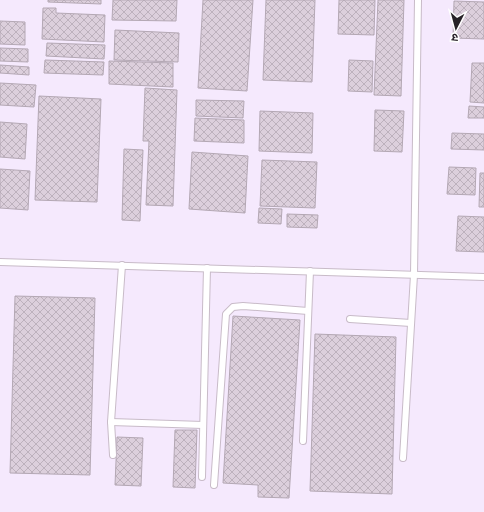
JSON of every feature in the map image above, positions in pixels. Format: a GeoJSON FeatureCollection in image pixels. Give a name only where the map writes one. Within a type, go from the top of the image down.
{"type":"FeatureCollection","features":[{"type":"Feature","properties":{"kind":"lane"},"geometry":{"type":"LineString","coordinates":[[403,458],[414,275],[418,0]]}},
{"type":"Feature","properties":{"kind":"lane"},"geometry":{"type":"LineString","coordinates":[[0,262],[484,277]]}},
{"type":"Feature","properties":{"kind":"lane"},"geometry":{"type":"LineString","coordinates":[[113,455],[111,422],[122,265]]}},
{"type":"Feature","properties":{"kind":"lane"},"geometry":{"type":"LineString","coordinates":[[202,477],[207,268]]}},
{"type":"Feature","properties":{"kind":"lane"},"geometry":{"type":"LineString","coordinates":[[303,441],[310,271]]}},
{"type":"Feature","properties":{"kind":"lane"},"geometry":{"type":"LineString","coordinates":[[214,485],[226,314],[233,307],[243,306],[308,310]]}},
{"type":"Feature","properties":{"kind":"lane"},"geometry":{"type":"LineString","coordinates":[[350,319],[411,323]]}},
{"type":"Feature","properties":{"kind":"lane"},"geometry":{"type":"LineString","coordinates":[[111,422],[204,425]]}},
{"type":"Feature","properties":{"kind":"shaded area"},"geometry":{"type":"Polygon","coordinates":[[[0,0],[484,0],[484,512],[0,512],[0,0]]]}},
{"type":"Feature","properties":{"kind":"building"},"geometry":{"type":"Polygon","coordinates":[[[48,0],[101,0],[101,4],[48,2],[48,0]]]}},
{"type":"Feature","properties":{"kind":"building"},"geometry":{"type":"Polygon","coordinates":[[[113,0],[177,0],[176,21],[112,20],[113,0]]]}},
{"type":"Feature","properties":{"kind":"building"},"geometry":{"type":"Polygon","coordinates":[[[203,0],[253,0],[247,91],[198,88],[203,0]]]}},
{"type":"Feature","properties":{"kind":"building"},"geometry":{"type":"Polygon","coordinates":[[[266,0],[315,0],[312,82],[263,80],[266,0]]]}},
{"type":"Feature","properties":{"kind":"building"},"geometry":{"type":"Polygon","coordinates":[[[339,0],[375,0],[374,35],[338,34],[339,0]]]}},
{"type":"Feature","properties":{"kind":"building"},"geometry":{"type":"Polygon","coordinates":[[[378,0],[404,0],[401,96],[374,95],[378,0]]]}},
{"type":"Feature","properties":{"kind":"building"},"geometry":{"type":"Polygon","coordinates":[[[454,1],[484,2],[484,39],[453,38],[454,1]]]}},
{"type":"Feature","properties":{"kind":"building"},"geometry":{"type":"Polygon","coordinates":[[[43,8],[56,8],[56,13],[105,15],[104,42],[42,39],[43,8]]]}},
{"type":"Feature","properties":{"kind":"building"},"geometry":{"type":"Polygon","coordinates":[[[0,21],[25,22],[25,45],[0,44],[0,21]]]}},
{"type":"Feature","properties":{"kind":"building"},"geometry":{"type":"Polygon","coordinates":[[[115,30],[179,33],[178,62],[114,60],[115,30]]]}},
{"type":"Feature","properties":{"kind":"building"},"geometry":{"type":"Polygon","coordinates":[[[47,43],[105,45],[104,59],[46,56],[47,43]]]}},
{"type":"Feature","properties":{"kind":"building"},"geometry":{"type":"Polygon","coordinates":[[[0,48],[28,49],[28,62],[0,61],[0,48]]]}},
{"type":"Feature","properties":{"kind":"building"},"geometry":{"type":"Polygon","coordinates":[[[45,60],[104,62],[103,75],[44,73],[45,60]]]}},
{"type":"Feature","properties":{"kind":"building"},"geometry":{"type":"Polygon","coordinates":[[[349,60],[373,61],[372,92],[348,91],[349,60]]]}},
{"type":"Feature","properties":{"kind":"building"},"geometry":{"type":"Polygon","coordinates":[[[109,61],[173,63],[173,87],[109,84],[109,61]]]}},
{"type":"Feature","properties":{"kind":"building"},"geometry":{"type":"Polygon","coordinates":[[[472,63],[484,63],[484,103],[470,102],[472,63]]]}},
{"type":"Feature","properties":{"kind":"building"},"geometry":{"type":"Polygon","coordinates":[[[0,65],[29,67],[29,75],[0,73],[0,65]]]}},
{"type":"Feature","properties":{"kind":"building"},"geometry":{"type":"Polygon","coordinates":[[[0,83],[36,85],[34,107],[0,105],[0,83]]]}},
{"type":"Feature","properties":{"kind":"building"},"geometry":{"type":"Polygon","coordinates":[[[145,88],[177,90],[173,206],[146,205],[149,141],[143,141],[145,88]]]}},
{"type":"Feature","properties":{"kind":"building"},"geometry":{"type":"Polygon","coordinates":[[[39,96],[101,99],[97,202],[35,200],[39,96]]]}},
{"type":"Feature","properties":{"kind":"building"},"geometry":{"type":"Polygon","coordinates":[[[196,100],[244,101],[243,118],[196,116],[196,100]]]}},
{"type":"Feature","properties":{"kind":"building"},"geometry":{"type":"Polygon","coordinates":[[[469,106],[484,107],[484,118],[468,118],[469,106]]]}},
{"type":"Feature","properties":{"kind":"building"},"geometry":{"type":"Polygon","coordinates":[[[375,110],[404,111],[402,152],[374,151],[375,110]]]}},
{"type":"Feature","properties":{"kind":"building"},"geometry":{"type":"Polygon","coordinates":[[[260,111],[313,113],[312,153],[259,151],[260,111]]]}},
{"type":"Feature","properties":{"kind":"building"},"geometry":{"type":"Polygon","coordinates":[[[195,118],[244,120],[244,143],[194,141],[195,118]]]}},
{"type":"Feature","properties":{"kind":"building"},"geometry":{"type":"Polygon","coordinates":[[[0,122],[27,124],[25,159],[0,157],[0,122]]]}},
{"type":"Feature","properties":{"kind":"building"},"geometry":{"type":"Polygon","coordinates":[[[452,133],[484,134],[484,150],[451,149],[452,133]]]}},
{"type":"Feature","properties":{"kind":"building"},"geometry":{"type":"Polygon","coordinates":[[[124,149],[143,150],[140,221],[122,220],[124,149]]]}},
{"type":"Feature","properties":{"kind":"building"},"geometry":{"type":"Polygon","coordinates":[[[192,152],[248,156],[245,213],[189,209],[192,152]]]}},
{"type":"Feature","properties":{"kind":"building"},"geometry":{"type":"Polygon","coordinates":[[[262,160],[317,162],[315,208],[260,206],[262,160]]]}},
{"type":"Feature","properties":{"kind":"building"},"geometry":{"type":"Polygon","coordinates":[[[449,167],[476,168],[475,195],[447,194],[449,167]]]}},
{"type":"Feature","properties":{"kind":"building"},"geometry":{"type":"Polygon","coordinates":[[[0,169],[30,171],[28,210],[0,208],[0,169]]]}},
{"type":"Feature","properties":{"kind":"building"},"geometry":{"type":"Polygon","coordinates":[[[480,173],[484,173],[484,207],[479,207],[480,173]]]}},
{"type":"Feature","properties":{"kind":"building"},"geometry":{"type":"Polygon","coordinates":[[[259,208],[282,209],[281,224],[258,223],[259,208]]]}},
{"type":"Feature","properties":{"kind":"building"},"geometry":{"type":"Polygon","coordinates":[[[287,214],[318,215],[317,228],[287,227],[287,214]]]}},
{"type":"Feature","properties":{"kind":"building"},"geometry":{"type":"Polygon","coordinates":[[[458,216],[484,217],[484,252],[456,251],[458,216]]]}},
{"type":"Feature","properties":{"kind":"building"},"geometry":{"type":"Polygon","coordinates":[[[15,296],[95,298],[90,475],[10,473],[15,296]]]}},
{"type":"Feature","properties":{"kind":"building"},"geometry":{"type":"Polygon","coordinates":[[[233,316],[300,320],[289,498],[258,497],[258,485],[223,483],[233,316]]]}},
{"type":"Feature","properties":{"kind":"building"},"geometry":{"type":"Polygon","coordinates":[[[315,334],[396,337],[392,494],[310,491],[315,334]]]}},
{"type":"Feature","properties":{"kind":"building"},"geometry":{"type":"Polygon","coordinates":[[[175,430],[197,430],[195,488],[173,487],[175,430]]]}},
{"type":"Feature","properties":{"kind":"building"},"geometry":{"type":"Polygon","coordinates":[[[117,437],[143,438],[141,486],[115,485],[117,437]]]}}]}
